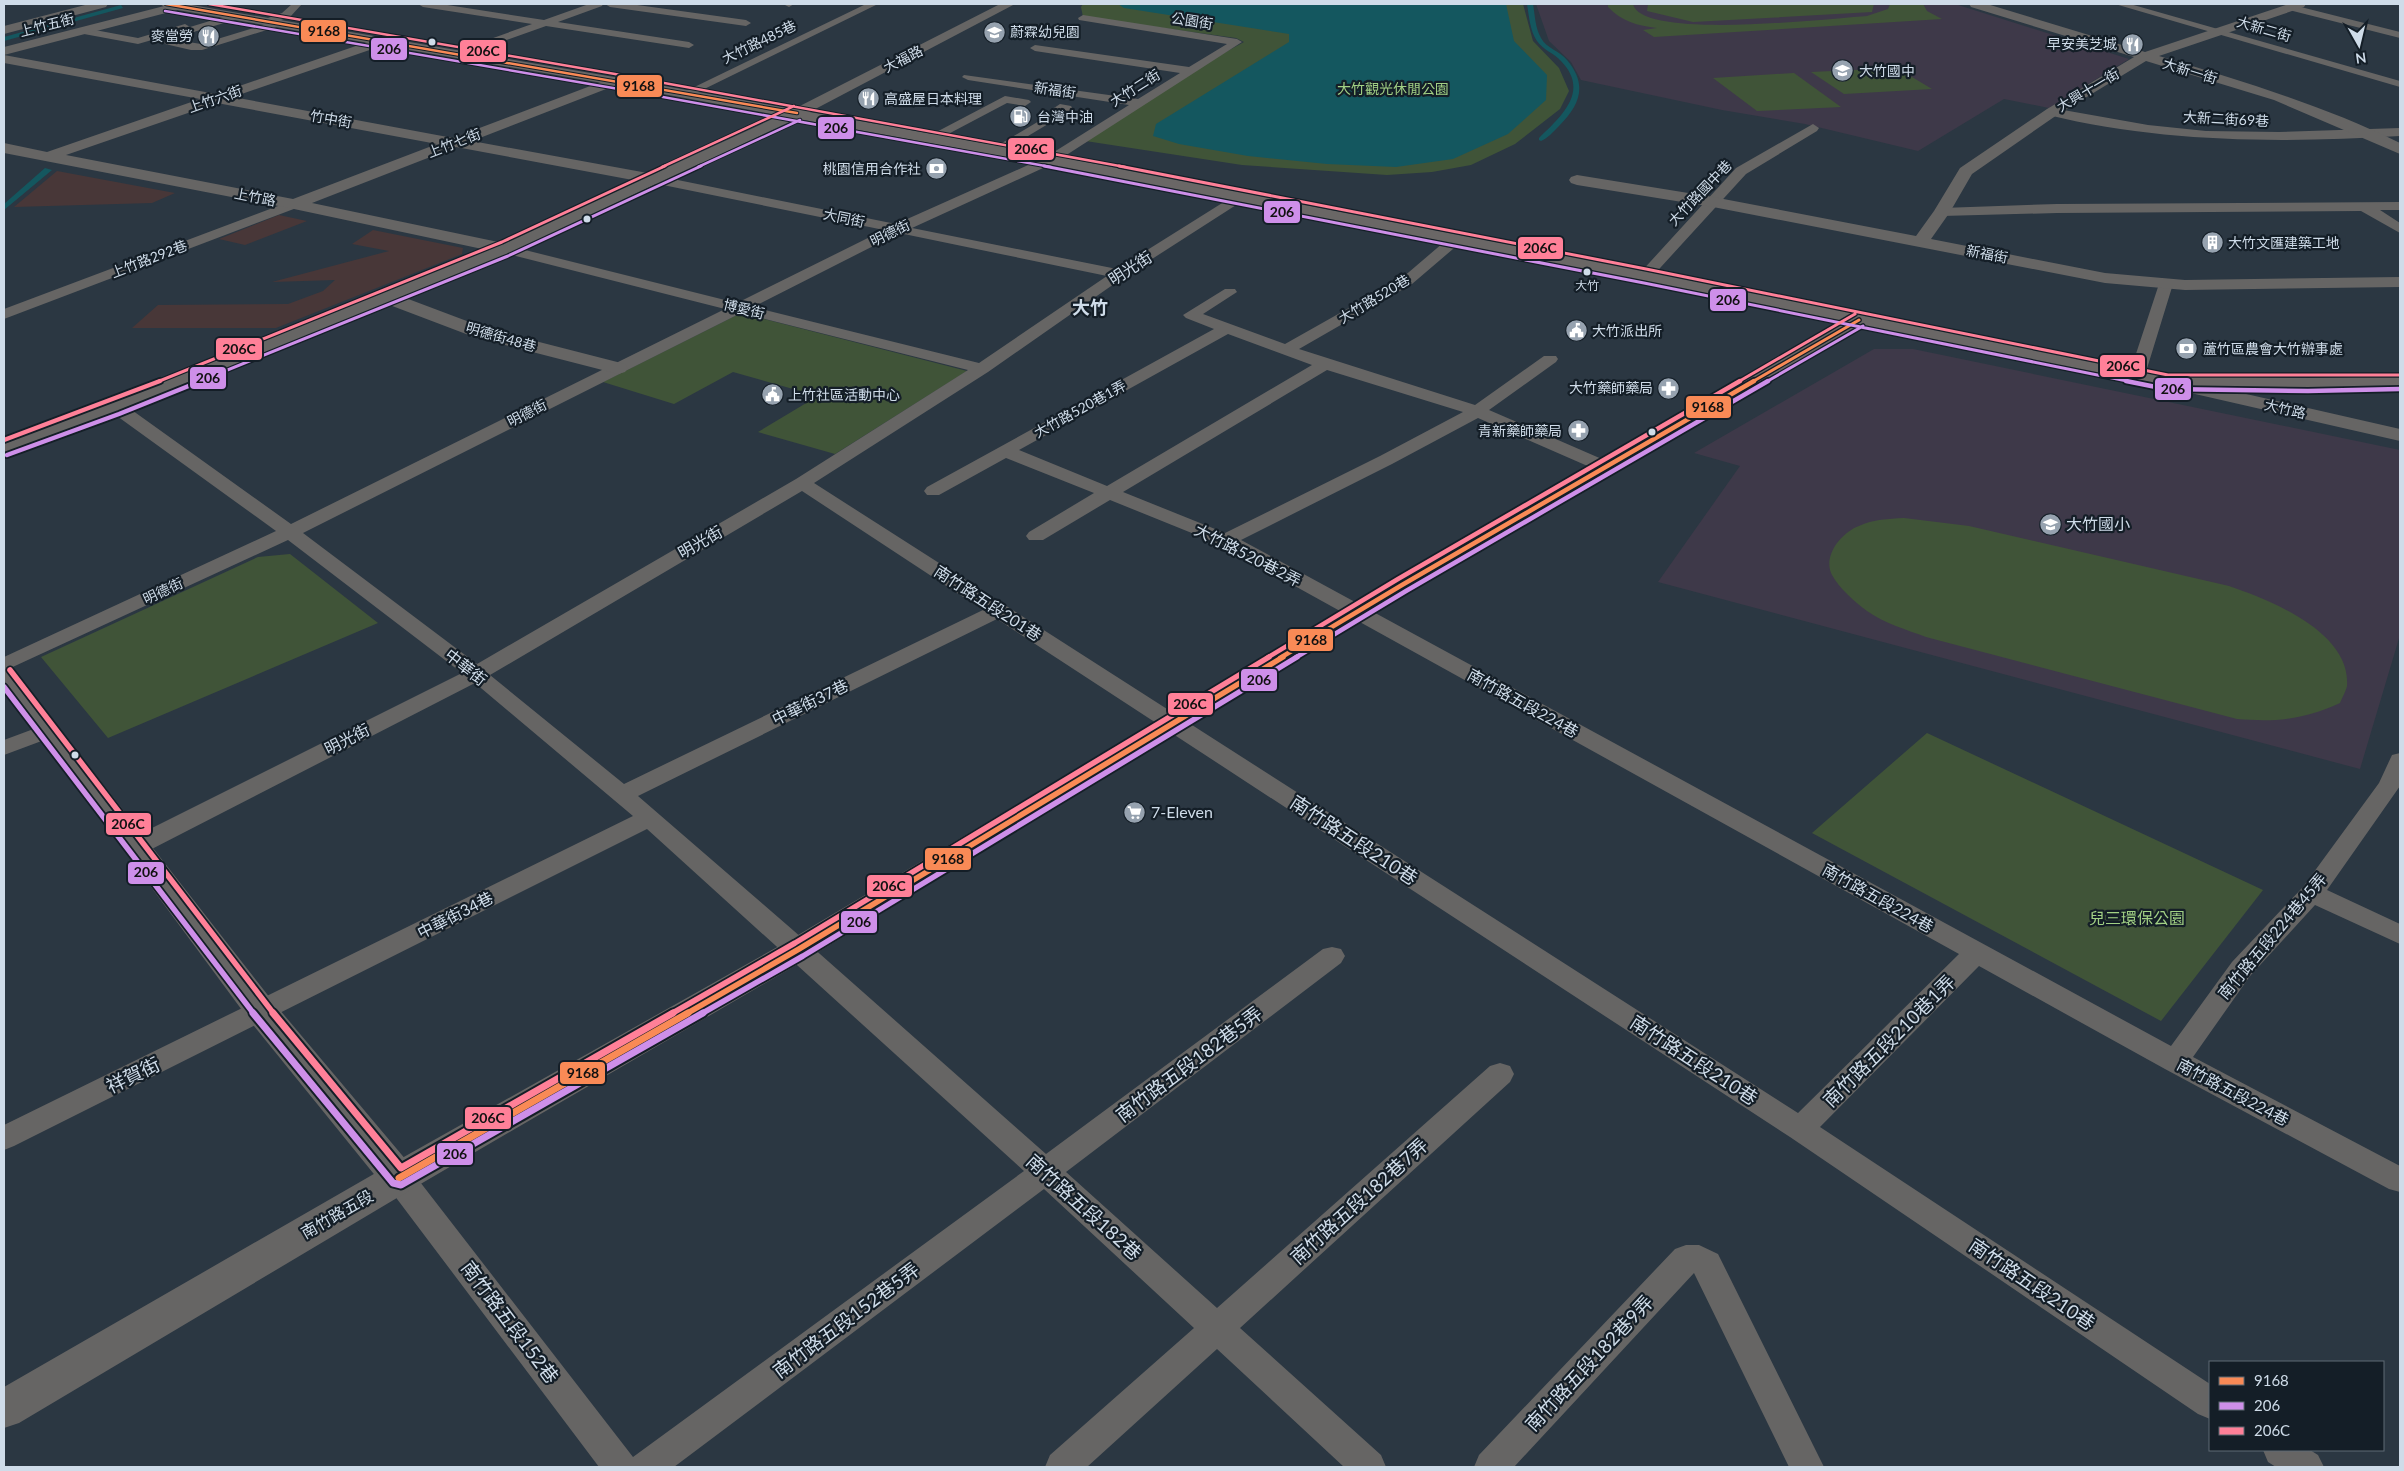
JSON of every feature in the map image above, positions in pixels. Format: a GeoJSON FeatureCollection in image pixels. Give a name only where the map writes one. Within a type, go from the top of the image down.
{"type":"FeatureCollection","features":[{"type":"Feature","properties":{"kind":"main road","name":"大竹路"},"geometry":{"type":"LineString","coordinates":[[176,4],[1050,160],[1645,276],[2167,382]]}},
{"type":"Feature","properties":{"kind":"main road"},"geometry":{"type":"LineString","coordinates":[[2167,382],[2308,384],[2400,382]]}},
{"type":"Feature","properties":{"kind":"street"},"geometry":{"type":"LineString","coordinates":[[4,30],[102,4]]}},
{"type":"Feature","properties":{"kind":"street","name":"上竹五街"},"geometry":{"type":"LineString","coordinates":[[4,51],[84,31],[176,4]]}},
{"type":"Feature","properties":{"kind":"street","name":"大福路"},"geometry":{"type":"LineString","coordinates":[[4,448],[116,407],[505,250],[797,114],[1009,4]]}},
{"type":"Feature","properties":{"kind":"street","name":"大新一街"},"geometry":{"type":"LineString","coordinates":[[1975,4],[2279,97],[2370,134],[2400,149]]}},
{"type":"Feature","properties":{"kind":"street","name":"大興十一街"},"geometry":{"type":"LineString","coordinates":[[1921,241],[1942,212],[1966,171],[2052,112],[2144,57],[2288,5]]}},
{"type":"Feature","properties":{"kind":"street","name":"上竹六街"},"geometry":{"type":"LineString","coordinates":[[49,157],[382,41]]}},
{"type":"Feature","properties":{"kind":"street","name":"竹中街"},"geometry":{"type":"LineString","coordinates":[[4,59],[215,99],[457,141],[658,180]]}},
{"type":"Feature","properties":{"kind":"street","name":"上竹七街"},"geometry":{"type":"LineString","coordinates":[[294,204],[614,81]]}},
{"type":"Feature","properties":{"kind":"street","name":"上竹路"},"geometry":{"type":"LineString","coordinates":[[4,148],[294,204],[505,250]]}},
{"type":"Feature","properties":{"kind":"street","name":"新福街"},"geometry":{"type":"LineString","coordinates":[[1577,180],[1712,202],[2105,278],[2166,284],[2400,282]]}},
{"type":"Feature","properties":{"kind":"street","name":"明德街48巷"},"geometry":{"type":"LineString","coordinates":[[386,297],[481,333],[618,368]]}},
{"type":"Feature","properties":{"kind":"street","name":"南竹路五段"},"geometry":{"type":"LineString","coordinates":[[4,1409],[399,1178],[798,949],[1357,612],[1860,320]]}},
{"type":"Feature","properties":{"kind":"street","name":"大竹路"},"geometry":{"type":"LineString","coordinates":[[2167,382],[2400,435]]}},
{"type":"Feature","properties":{"kind":"street"},"geometry":{"type":"LineString","coordinates":[[4,675],[262,1012],[399,1178]]}},
{"type":"Feature","properties":{"kind":"lane"},"geometry":{"type":"LineString","coordinates":[[232,15],[176,34],[170,42],[192,47],[202,47],[274,22],[286,15],[297,4]]}},
{"type":"Feature","properties":{"kind":"lane"},"geometry":{"type":"LineString","coordinates":[[423,4],[689,45]]}},
{"type":"Feature","properties":{"kind":"lane"},"geometry":{"type":"LineString","coordinates":[[458,54],[598,4]]}},
{"type":"Feature","properties":{"kind":"lane"},"geometry":{"type":"LineString","coordinates":[[610,4],[746,23]]}},
{"type":"Feature","properties":{"kind":"lane","name":"大竹路485巷"},"geometry":{"type":"LineString","coordinates":[[686,94],[873,4]]}},
{"type":"Feature","properties":{"kind":"lane","name":"大新二街"},"geometry":{"type":"LineString","coordinates":[[2120,4],[2400,84]]}},
{"type":"Feature","properties":{"kind":"lane"},"geometry":{"type":"LineString","coordinates":[[2288,5],[2400,35]]}},
{"type":"Feature","properties":{"kind":"lane"},"geometry":{"type":"LineString","coordinates":[[84,31],[138,41],[232,15]]}},
{"type":"Feature","properties":{"kind":"lane","name":"公園街"},"geometry":{"type":"LineString","coordinates":[[1083,18],[1237,42]]}},
{"type":"Feature","properties":{"kind":"lane","name":"大竹二街"},"geometry":{"type":"LineString","coordinates":[[1050,160],[1237,42]]}},
{"type":"Feature","properties":{"kind":"lane"},"geometry":{"type":"LineString","coordinates":[[1035,48],[1190,71]]}},
{"type":"Feature","properties":{"kind":"lane","name":"新福街"},"geometry":{"type":"LineString","coordinates":[[968,77],[1141,103]]}},
{"type":"Feature","properties":{"kind":"lane"},"geometry":{"type":"LineString","coordinates":[[931,138],[1005,99],[1025,102]]}},
{"type":"Feature","properties":{"kind":"lane"},"geometry":{"type":"LineString","coordinates":[[996,150],[1068,109],[1060,108]]}},
{"type":"Feature","properties":{"kind":"lane","name":"大新二街69巷"},"geometry":{"type":"LineString","coordinates":[[2052,112],[2124,125],[2204,135],[2265,137],[2400,132]]}},
{"type":"Feature","properties":{"kind":"lane","name":"大竹路國中巷"},"geometry":{"type":"LineString","coordinates":[[1645,276],[1741,172],[1813,128]]}},
{"type":"Feature","properties":{"kind":"lane","name":"明德街"},"geometry":{"type":"LineString","coordinates":[[4,665],[292,531],[897,229],[1050,160]]}},
{"type":"Feature","properties":{"kind":"lane","name":"大同街"},"geometry":{"type":"LineString","coordinates":[[658,180],[1119,274]]}},
{"type":"Feature","properties":{"kind":"lane","name":"明光街"},"geometry":{"type":"LineString","coordinates":[[136,846],[476,674],[802,483],[982,369],[1119,274],[1240,198]]}},
{"type":"Feature","properties":{"kind":"lane","name":"上竹路292巷"},"geometry":{"type":"LineString","coordinates":[[4,314],[294,204]]}},
{"type":"Feature","properties":{"kind":"lane"},"geometry":{"type":"LineString","coordinates":[[2365,206],[2400,229]]}},
{"type":"Feature","properties":{"kind":"lane"},"geometry":{"type":"LineString","coordinates":[[1942,212],[2028,208],[2284,209],[2400,206]]}},
{"type":"Feature","properties":{"kind":"lane","name":"大竹路520巷"},"geometry":{"type":"LineString","coordinates":[[1286,350],[1407,281],[1455,240]]}},
{"type":"Feature","properties":{"kind":"lane","name":"博愛街"},"geometry":{"type":"LineString","coordinates":[[505,250],[982,369]]}},
{"type":"Feature","properties":{"kind":"lane"},"geometry":{"type":"LineString","coordinates":[[2138,375],[2166,284]]}},
{"type":"Feature","properties":{"kind":"lane"},"geometry":{"type":"LineString","coordinates":[[1230,292],[1191,315],[1325,364],[1477,410],[1605,467]]}},
{"type":"Feature","properties":{"kind":"lane","name":"大竹路520巷1弄"},"geometry":{"type":"LineString","coordinates":[[933,491],[1227,328]]}},
{"type":"Feature","properties":{"kind":"lane"},"geometry":{"type":"LineString","coordinates":[[1226,540],[1386,460],[1477,410],[1550,358]]}},
{"type":"Feature","properties":{"kind":"lane"},"geometry":{"type":"LineString","coordinates":[[1036,536],[1325,364]]}},
{"type":"Feature","properties":{"kind":"lane","name":"中華街"},"geometry":{"type":"LineString","coordinates":[[116,407],[292,531],[476,674],[649,818],[798,949]]}},
{"type":"Feature","properties":{"kind":"lane","name":"大竹路520巷2弄"},"geometry":{"type":"LineString","coordinates":[[1004,450],[1226,540],[1357,612]]}},
{"type":"Feature","properties":{"kind":"lane","name":"南竹路五段201巷"},"geometry":{"type":"LineString","coordinates":[[802,483],[1174,723]]}},
{"type":"Feature","properties":{"kind":"lane","name":"中華街37巷"},"geometry":{"type":"LineString","coordinates":[[620,795],[998,610]]}},
{"type":"Feature","properties":{"kind":"lane","name":"南竹路五段224巷"},"geometry":{"type":"LineString","coordinates":[[1357,612],[2175,1061],[2400,1180]]}},
{"type":"Feature","properties":{"kind":"lane","name":"南竹路五段210巷"},"geometry":{"type":"LineString","coordinates":[[1174,723],[1800,1129],[2209,1402]]}},
{"type":"Feature","properties":{"kind":"lane"},"geometry":{"type":"LineString","coordinates":[[4,748],[46,731]]}},
{"type":"Feature","properties":{"kind":"lane","name":"南竹路五段224巷45弄"},"geometry":{"type":"LineString","coordinates":[[2175,1061],[2241,969],[2312,892],[2390,784],[2400,760]]}},
{"type":"Feature","properties":{"kind":"lane","name":"中華街34巷"},"geometry":{"type":"LineString","coordinates":[[262,1012],[649,818]]}},
{"type":"Feature","properties":{"kind":"lane"},"geometry":{"type":"LineString","coordinates":[[2312,892],[2400,935]]}},
{"type":"Feature","properties":{"kind":"lane","name":"南竹路五段182巷"},"geometry":{"type":"LineString","coordinates":[[798,949],[1045,1171],[1369,1467]]}},
{"type":"Feature","properties":{"kind":"lane","name":"南竹路五段210巷1弄"},"geometry":{"type":"LineString","coordinates":[[1800,1129],[1977,952]]}},
{"type":"Feature","properties":{"kind":"lane","name":"南竹路五段182巷5弄"},"geometry":{"type":"LineString","coordinates":[[1045,1171],[1332,956]]}},
{"type":"Feature","properties":{"kind":"lane","name":"祥賀街"},"geometry":{"type":"LineString","coordinates":[[4,1138],[262,1012]]}},
{"type":"Feature","properties":{"kind":"lane","name":"南竹路五段182巷7弄"},"geometry":{"type":"LineString","coordinates":[[1062,1467],[1500,1074]]}},
{"type":"Feature","properties":{"kind":"lane","name":"南竹路五段152巷5弄"},"geometry":{"type":"LineString","coordinates":[[646,1467],[1045,1171]]}},
{"type":"Feature","properties":{"kind":"lane","name":"南竹路五段152巷"},"geometry":{"type":"LineString","coordinates":[[399,1178],[620,1467]]}},
{"type":"Feature","properties":{"kind":"lane","name":"南竹路五段182巷9弄"},"geometry":{"type":"LineString","coordinates":[[1491,1467],[1686,1259],[1699,1258],[1707,1264],[1807,1467]]}},
{"type":"Feature","properties":{"kind":"lane"},"geometry":{"type":"LineString","coordinates":[[2282,1451],[2306,1467]]}},
{"type":"Feature","properties":{"kind":"shaded area","name":"大竹國中"},"geometry":{"type":"Polygon","coordinates":[[[1536,4],[1955,4],[2129,59],[2049,108],[2004,99],[1918,151],[1805,124],[1722,110],[1581,80],[1571,62],[1549,41],[1536,4]]]}},
{"type":"Feature","properties":{"kind":"shaded area"},"geometry":{"type":"Polygon","coordinates":[[[57,171],[175,193],[152,203],[14,207],[57,171]]]}},
{"type":"Feature","properties":{"kind":"shaded area"},"geometry":{"type":"Polygon","coordinates":[[[279,215],[307,221],[245,245],[219,239],[279,215]]]}},
{"type":"Feature","properties":{"kind":"shaded area"},"geometry":{"type":"Polygon","coordinates":[[[373,230],[463,248],[462,254],[276,328],[132,328],[158,305],[288,304],[323,291],[335,280],[272,282],[389,251],[352,244],[373,230]]]}},
{"type":"Feature","properties":{"kind":"shaded area","name":"大竹國小"},"geometry":{"type":"Polygon","coordinates":[[[1874,349],[1913,349],[2400,450],[2400,635],[2360,769],[1658,582],[1740,466],[1694,453],[1874,349]]]}},
{"type":"Feature","properties":{"kind":"green space","name":"大竹觀光休閒公園"},"geometry":{"type":"Polygon","coordinates":[[[1083,4],[1523,4],[1533,41],[1559,68],[1569,91],[1560,109],[1515,144],[1471,165],[1432,172],[1387,175],[1242,165],[1079,140],[1146,96],[1244,42],[1236,38],[1083,17],[1081,7],[1083,4]]]}},
{"type":"Feature","properties":{"kind":"green space"},"geometry":{"type":"Polygon","coordinates":[[[1608,4],[1633,4],[1644,15],[1668,22],[1702,25],[1780,23],[1867,16],[1888,9],[1890,4],[1923,4],[1927,11],[1942,19],[1654,37],[1643,30],[1657,28],[1643,26],[1624,19],[1613,12],[1608,7],[1608,4]]]}},
{"type":"Feature","properties":{"kind":"green space"},"geometry":{"type":"Polygon","coordinates":[[[1648,4],[1874,4],[1872,12],[1693,22],[1647,11],[1648,4]]]}},
{"type":"Feature","properties":{"kind":"green space"},"geometry":{"type":"Polygon","coordinates":[[[1897,68],[1932,89],[1844,94],[1811,72],[1897,68]]]}},
{"type":"Feature","properties":{"kind":"green space"},"geometry":{"type":"Polygon","coordinates":[[[1794,73],[1841,107],[1757,111],[1713,78],[1794,73]]]}},
{"type":"Feature","properties":{"kind":"green space"},"geometry":{"type":"Polygon","coordinates":[[[741,313],[967,371],[835,454],[758,432],[818,396],[733,372],[674,404],[603,382],[741,313]]]}},
{"type":"Feature","properties":{"kind":"green space"},"geometry":{"type":"Polygon","coordinates":[[[1904,518],[1969,526],[2229,586],[2246,592],[2305,621],[2322,634],[2336,650],[2345,667],[2346,690],[2340,703],[2314,713],[2277,720],[2237,719],[1926,637],[1896,626],[1867,611],[1839,585],[1832,575],[1830,560],[1835,546],[1840,539],[1853,529],[1875,521],[1904,518]]]}},
{"type":"Feature","properties":{"kind":"green space"},"geometry":{"type":"Polygon","coordinates":[[[290,554],[378,623],[108,738],[41,657],[258,557],[290,554]]]}},
{"type":"Feature","properties":{"kind":"green space","name":"兒三環保公園"},"geometry":{"type":"Polygon","coordinates":[[[1927,733],[2263,890],[2161,1021],[1812,833],[1927,733]]]}},
{"type":"Feature","properties":{"kind":"water","name":"大竹觀光休閒公園"},"geometry":{"type":"Polygon","coordinates":[[[1118,4],[1506,4],[1514,41],[1547,75],[1546,100],[1508,134],[1453,159],[1396,167],[1327,164],[1248,156],[1179,144],[1153,136],[1156,124],[1289,42],[1289,34],[1124,8],[1118,4]]]}},
{"type":"Feature","properties":{"kind":"waterway"},"geometry":{"type":"LineString","coordinates":[[1530,4],[1538,38],[1564,60],[1573,72],[1577,83],[1573,103],[1567,113],[1541,139]]}},
{"type":"Feature","properties":{"kind":"waterway"},"geometry":{"type":"LineString","coordinates":[[4,39],[121,7]]}},
{"type":"Feature","properties":{"kind":"waterway"},"geometry":{"type":"LineString","coordinates":[[4,208],[48,170]]}},
{"type":"Feature","properties":{"kind":"transit line","name":"9168"},"geometry":{"type":"LineString","coordinates":[[166,4],[797,113]]}},
{"type":"Feature","properties":{"kind":"transit line","name":"206C"},"geometry":{"type":"LineString","coordinates":[[209,4],[615,74],[1051,153],[1646,269],[2168,375],[2400,375]]}},
{"type":"Feature","properties":{"kind":"transit line","name":"206"},"geometry":{"type":"LineString","coordinates":[[165,11],[613,88],[1049,167],[1644,283],[2166,389],[2308,391],[2400,389]]}},
{"type":"Feature","properties":{"kind":"transit line","name":"206C"},"geometry":{"type":"LineString","coordinates":[[4,440],[113,400],[502,242],[794,106]]}},
{"type":"Feature","properties":{"kind":"transit line","name":"206"},"geometry":{"type":"LineString","coordinates":[[7,455],[119,414],[508,256],[800,120]]}},
{"type":"Feature","properties":{"kind":"transit line","name":"206C"},"geometry":{"type":"LineString","coordinates":[[10,670],[268,1007],[401,1168],[795,943],[1398,579],[1855,314]]}},
{"type":"Feature","properties":{"kind":"transit line","name":"9168"},"geometry":{"type":"LineString","coordinates":[[399,1178],[799,949],[1402,585],[1859,320]]}},
{"type":"Feature","properties":{"kind":"transit line","name":"206"},"geometry":{"type":"LineString","coordinates":[[4,687],[256,1017],[393,1183],[401,1185],[803,956],[1406,591],[1863,326]]}},
{"type":"Feature","properties":{"kind":"place","name":"蔚霖幼兒園"},"geometry":{"type":"Point","coordinates":[994,32]}},
{"type":"Feature","properties":{"kind":"place","name":"麥當勞"},"geometry":{"type":"Point","coordinates":[209,36]}},
{"type":"Feature","properties":{"kind":"place","name":"早安美芝城"},"geometry":{"type":"Point","coordinates":[2133,44]}},
{"type":"Feature","properties":{"kind":"place","name":"大竹國中"},"geometry":{"type":"Point","coordinates":[1843,71]}},
{"type":"Feature","properties":{"kind":"place","name":"高盛屋日本料理"},"geometry":{"type":"Point","coordinates":[868,99]}},
{"type":"Feature","properties":{"kind":"place","name":"台灣中油"},"geometry":{"type":"Point","coordinates":[1021,117]}},
{"type":"Feature","properties":{"kind":"place","name":"桃園信用合作社"},"geometry":{"type":"Point","coordinates":[937,169]}},
{"type":"Feature","properties":{"kind":"place","name":"大竹文匯建築工地"},"geometry":{"type":"Point","coordinates":[2212,243]}},
{"type":"Feature","properties":{"kind":"place","name":"大竹"},"geometry":{"type":"Point","coordinates":[1587,272]}},
{"type":"Feature","properties":{"kind":"place","name":"大竹派出所"},"geometry":{"type":"Point","coordinates":[1576,331]}},
{"type":"Feature","properties":{"kind":"place","name":"蘆竹區農會大竹辦事處"},"geometry":{"type":"Point","coordinates":[2187,349]}},
{"type":"Feature","properties":{"kind":"place","name":"大竹藥師藥局"},"geometry":{"type":"Point","coordinates":[1669,388]}},
{"type":"Feature","properties":{"kind":"place","name":"上竹社區活動中心"},"geometry":{"type":"Point","coordinates":[772,395]}},
{"type":"Feature","properties":{"kind":"place","name":"青新藥師藥局"},"geometry":{"type":"Point","coordinates":[1578,431]}},
{"type":"Feature","properties":{"kind":"place","name":"大竹國小"},"geometry":{"type":"Point","coordinates":[2050,524]}},
{"type":"Feature","properties":{"kind":"place","name":"7-Eleven"},"geometry":{"type":"Point","coordinates":[1135,812]}},
{"type":"Feature","properties":{"kind":"district","name":"大竹"},"geometry":{"type":"Point","coordinates":[1090,308]}}]}
